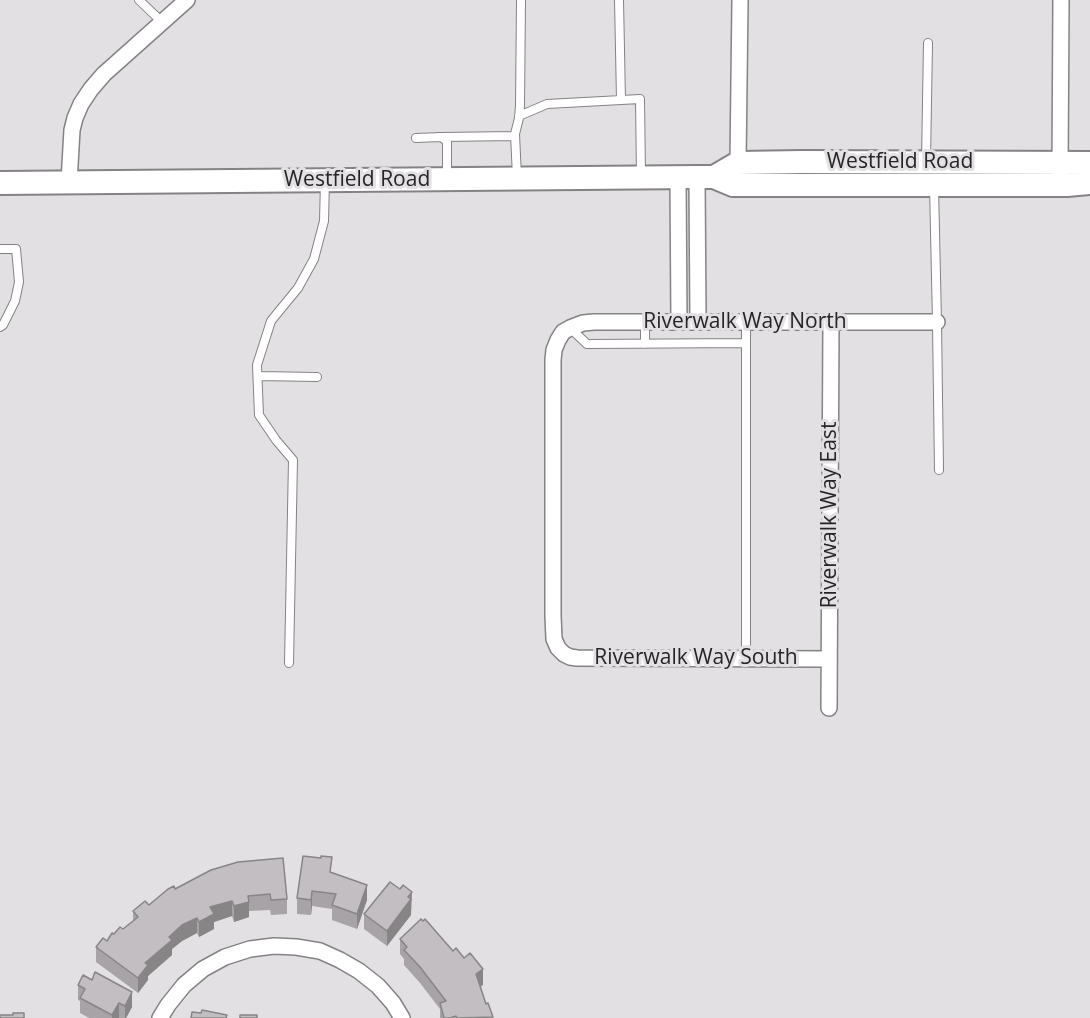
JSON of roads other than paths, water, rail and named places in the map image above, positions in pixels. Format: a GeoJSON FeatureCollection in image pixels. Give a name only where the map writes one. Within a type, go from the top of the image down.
{"type":"FeatureCollection","features":[{"type":"Feature","properties":{"kind":"main road","name":"Westfield Road"},"geometry":{"type":"LineString","coordinates":[[696,177],[738,163],[802,162],[926,163],[1060,174]]}},
{"type":"Feature","properties":{"kind":"main road","name":"Westfield Road"},"geometry":{"type":"LineString","coordinates":[[0,183],[696,177],[733,185],[934,185],[1060,174],[1090,163]]}},
{"type":"Feature","properties":{"kind":"main road"},"geometry":{"type":"LineString","coordinates":[[1060,174],[1090,183]]}},
{"type":"Feature","properties":{"kind":"street"},"geometry":{"type":"LineString","coordinates":[[69,182],[72,130],[81,104],[104,74],[187,0]]}},
{"type":"Feature","properties":{"kind":"street"},"geometry":{"type":"LineString","coordinates":[[738,163],[740,0]]}},
{"type":"Feature","properties":{"kind":"street"},"geometry":{"type":"LineString","coordinates":[[1060,174],[1061,0]]}},
{"type":"Feature","properties":{"kind":"street"},"geometry":{"type":"LineString","coordinates":[[679,322],[696,177]]}},
{"type":"Feature","properties":{"kind":"street"},"geometry":{"type":"LineString","coordinates":[[696,177],[698,322]]}},
{"type":"Feature","properties":{"kind":"street","name":"Riverwalk Way North"},"geometry":{"type":"LineString","coordinates":[[570,328],[594,322],[938,322]]}},
{"type":"Feature","properties":{"kind":"street","name":"Riverwalk Way East"},"geometry":{"type":"LineString","coordinates":[[829,708],[831,322]]}},
{"type":"Feature","properties":{"kind":"street","name":"Riverwalk Way South"},"geometry":{"type":"LineString","coordinates":[[570,328],[558,339],[553,360],[554,639],[558,648],[564,654],[577,658],[829,659]]}},
{"type":"Feature","properties":{"kind":"street"},"geometry":{"type":"LineString","coordinates":[[160,1018],[184,985],[203,969],[225,957],[250,949],[274,946],[320,951],[340,960],[378,986],[402,1018]]}},
{"type":"Feature","properties":{"kind":"lane"},"geometry":{"type":"LineString","coordinates":[[139,0],[162,22]]}},
{"type":"Feature","properties":{"kind":"lane"},"geometry":{"type":"LineString","coordinates":[[517,178],[515,136],[519,116],[521,0]]}},
{"type":"Feature","properties":{"kind":"lane"},"geometry":{"type":"LineString","coordinates":[[620,0],[621,100]]}},
{"type":"Feature","properties":{"kind":"lane"},"geometry":{"type":"LineString","coordinates":[[926,163],[928,43]]}},
{"type":"Feature","properties":{"kind":"lane"},"geometry":{"type":"LineString","coordinates":[[519,116],[547,104],[640,99],[641,177]]}},
{"type":"Feature","properties":{"kind":"lane"},"geometry":{"type":"LineString","coordinates":[[416,138],[515,136]]}},
{"type":"Feature","properties":{"kind":"lane"},"geometry":{"type":"LineString","coordinates":[[441,137],[447,141],[447,179]]}},
{"type":"Feature","properties":{"kind":"lane"},"geometry":{"type":"LineString","coordinates":[[289,663],[292,460],[259,415],[257,365],[271,321],[298,288],[314,259],[324,221],[325,180]]}},
{"type":"Feature","properties":{"kind":"lane"},"geometry":{"type":"LineString","coordinates":[[934,185],[939,470]]}},
{"type":"Feature","properties":{"kind":"lane"},"geometry":{"type":"LineString","coordinates":[[0,249],[16,249],[19,282],[15,301],[0,327]]}},
{"type":"Feature","properties":{"kind":"lane"},"geometry":{"type":"LineString","coordinates":[[645,322],[645,344]]}},
{"type":"Feature","properties":{"kind":"lane"},"geometry":{"type":"LineString","coordinates":[[746,322],[746,658]]}},
{"type":"Feature","properties":{"kind":"lane"},"geometry":{"type":"LineString","coordinates":[[570,328],[587,344],[746,343]]}},
{"type":"Feature","properties":{"kind":"lane"},"geometry":{"type":"LineString","coordinates":[[258,376],[317,377]]}}]}
